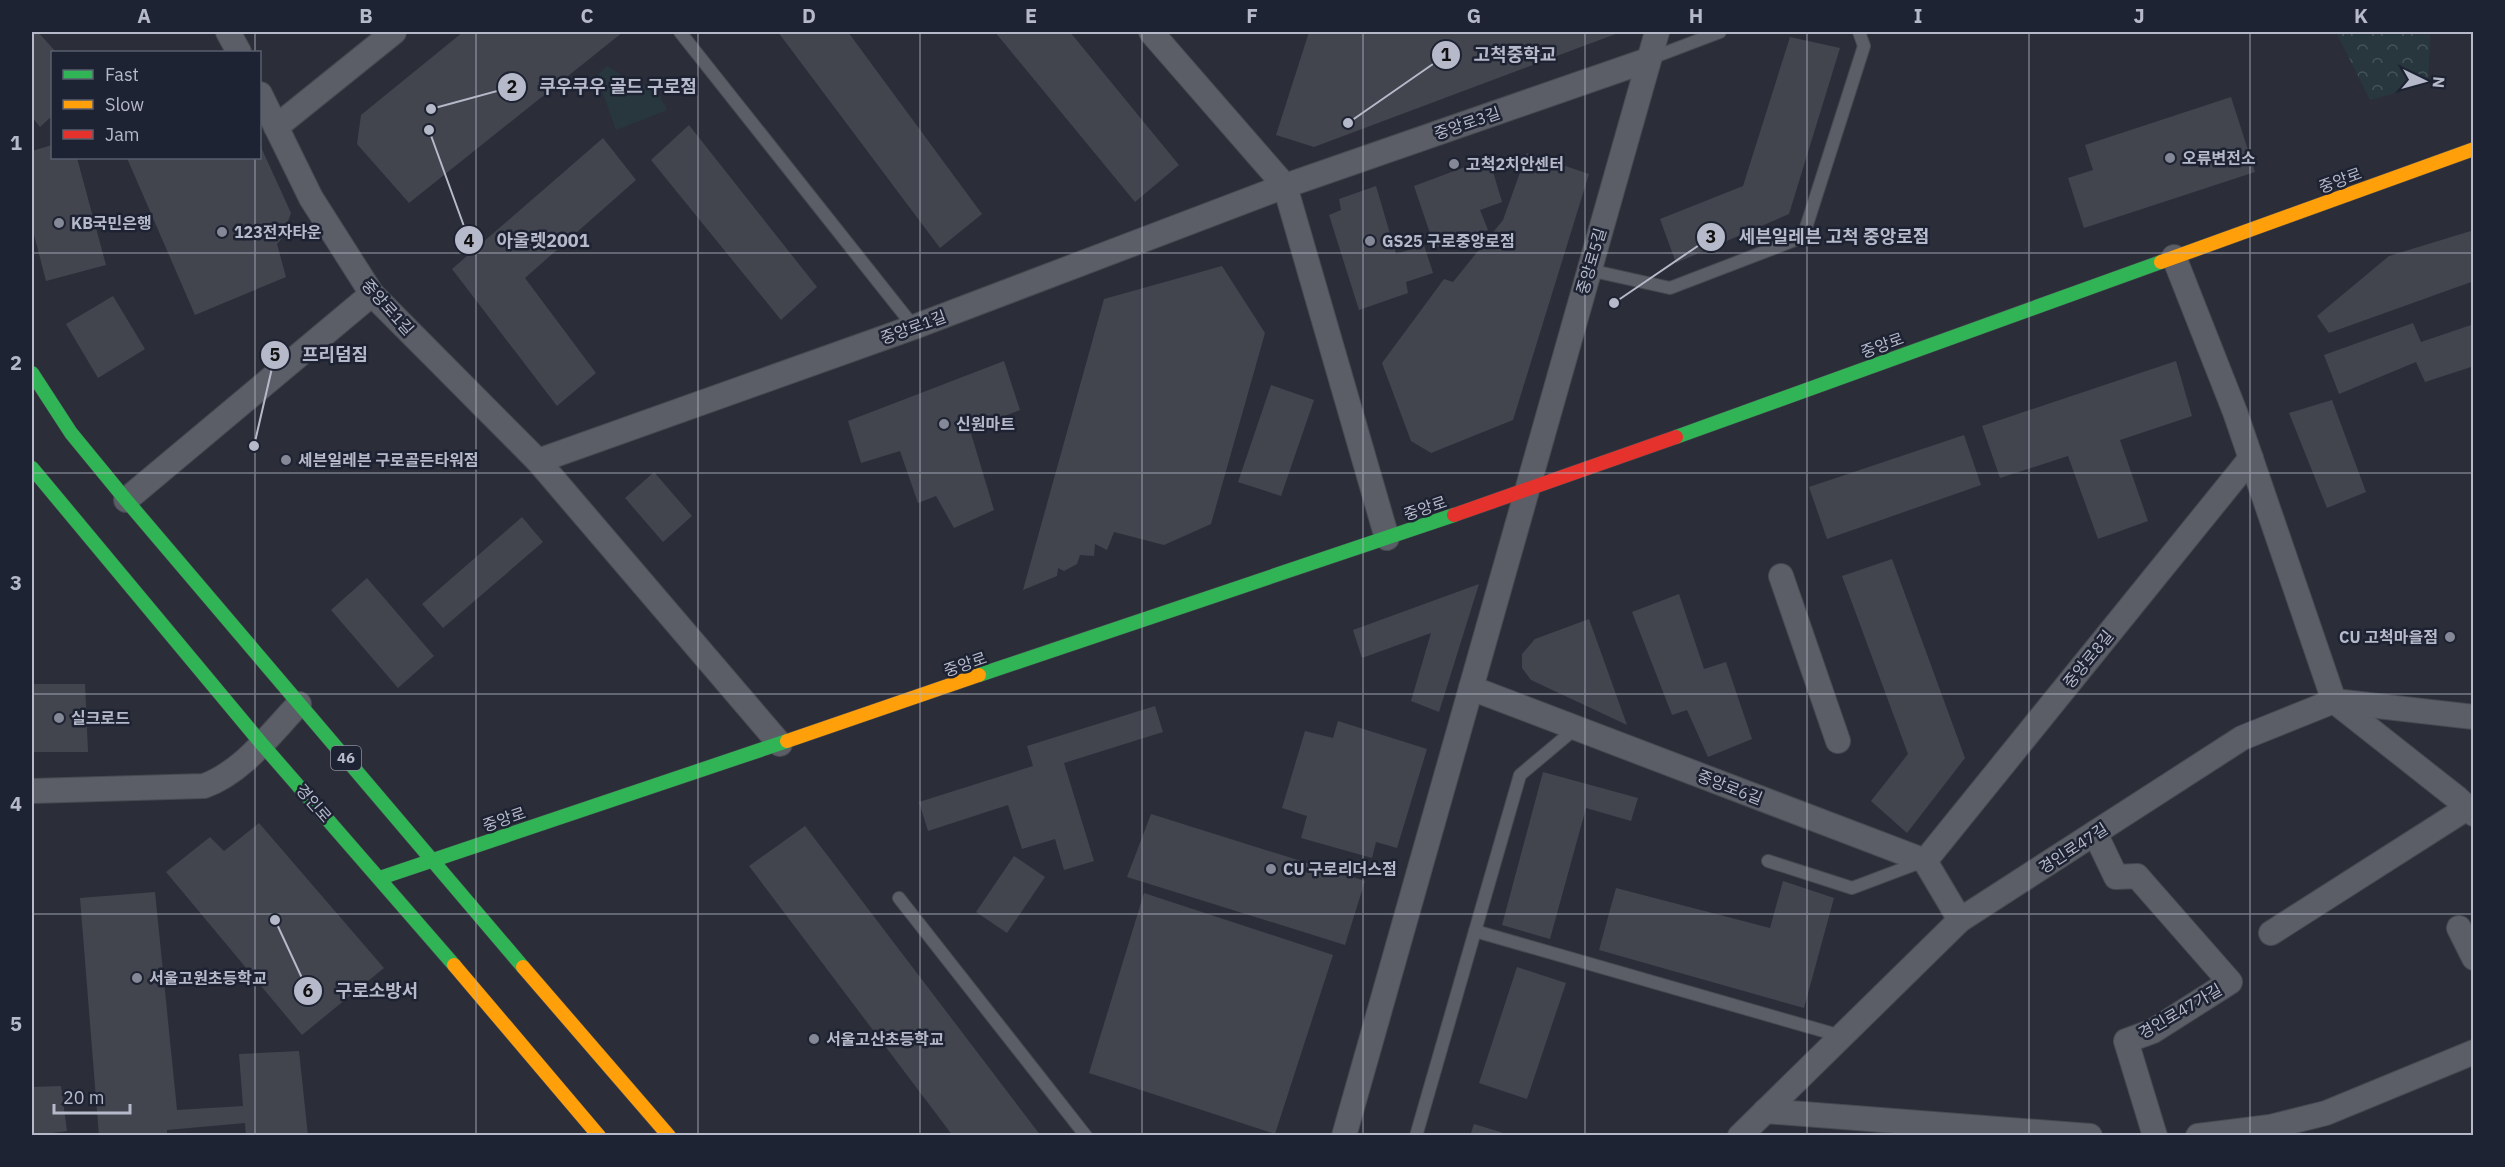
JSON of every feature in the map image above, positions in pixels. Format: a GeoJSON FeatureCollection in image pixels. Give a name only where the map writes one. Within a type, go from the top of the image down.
{"type":"FeatureCollection","features":[{"type":"Feature","properties":{"kind":"main road","name":"중앙로"},"geometry":{"type":"LineString","coordinates":[[380,878],[1525,491],[2474,149]]}},
{"type":"Feature","properties":{"kind":"main road","name":"46"},"geometry":{"type":"LineString","coordinates":[[32,373],[71,433],[126,500],[434,860],[489,928],[669,1136]]}},
{"type":"Feature","properties":{"kind":"main road","name":"경인로"},"geometry":{"type":"LineString","coordinates":[[32,468],[261,742],[599,1136]]}},
{"type":"Feature","properties":{"kind":"street"},"geometry":{"type":"LineString","coordinates":[[228,32],[238,51]]}},
{"type":"Feature","properties":{"kind":"street"},"geometry":{"type":"LineString","coordinates":[[276,127],[394,32]]}},
{"type":"Feature","properties":{"kind":"street"},"geometry":{"type":"LineString","coordinates":[[1151,32],[1286,186],[1387,538]]}},
{"type":"Feature","properties":{"kind":"street","name":"중앙로5길"},"geometry":{"type":"LineString","coordinates":[[1525,491],[1657,32]]}},
{"type":"Feature","properties":{"kind":"street","name":"중앙로3길"},"geometry":{"type":"LineString","coordinates":[[1286,186],[1648,60]]}},
{"type":"Feature","properties":{"kind":"street","name":"중앙로1길"},"geometry":{"type":"LineString","coordinates":[[261,96],[311,198],[372,294],[538,461],[780,744]]}},
{"type":"Feature","properties":{"kind":"street","name":"중앙로1길"},"geometry":{"type":"LineString","coordinates":[[538,461],[914,327],[1286,186]]}},
{"type":"Feature","properties":{"kind":"street"},"geometry":{"type":"LineString","coordinates":[[2174,257],[2251,458],[2334,701],[2470,811],[2271,933]]}},
{"type":"Feature","properties":{"kind":"street"},"geometry":{"type":"LineString","coordinates":[[126,500],[372,294]]}},
{"type":"Feature","properties":{"kind":"street","name":"중앙로8길"},"geometry":{"type":"LineString","coordinates":[[1924,861],[2251,458]]}},
{"type":"Feature","properties":{"kind":"street"},"geometry":{"type":"LineString","coordinates":[[1344,1136],[1525,491]]}},
{"type":"Feature","properties":{"kind":"street"},"geometry":{"type":"LineString","coordinates":[[1781,576],[1838,741]]}},
{"type":"Feature","properties":{"kind":"street","name":"중앙로6길"},"geometry":{"type":"LineString","coordinates":[[1470,688],[1924,861]]}},
{"type":"Feature","properties":{"kind":"street","name":"경인로47길"},"geometry":{"type":"LineString","coordinates":[[1740,1136],[1960,920],[2242,738],[2334,701],[2474,717]]}},
{"type":"Feature","properties":{"kind":"street"},"geometry":{"type":"LineString","coordinates":[[32,791],[204,786],[220,780],[235,770],[299,704]]}},
{"type":"Feature","properties":{"kind":"street","name":"경인로47가길"},"geometry":{"type":"LineString","coordinates":[[2095,833],[2116,877],[2137,876],[2230,982],[2153,1031],[2126,1041],[2155,1136]]}},
{"type":"Feature","properties":{"kind":"street"},"geometry":{"type":"LineString","coordinates":[[1924,861],[1960,920]]}},
{"type":"Feature","properties":{"kind":"street"},"geometry":{"type":"LineString","coordinates":[[2459,928],[2474,958]]}},
{"type":"Feature","properties":{"kind":"street"},"geometry":{"type":"LineString","coordinates":[[2198,1136],[2270,1127],[2326,1113],[2474,1052]]}},
{"type":"Feature","properties":{"kind":"street"},"geometry":{"type":"LineString","coordinates":[[1765,1111],[2090,1136]]}},
{"type":"Feature","properties":{"kind":"lane"},"geometry":{"type":"LineString","coordinates":[[680,32],[914,327]]}},
{"type":"Feature","properties":{"kind":"lane"},"geometry":{"type":"LineString","coordinates":[[1648,60],[1720,32]]}},
{"type":"Feature","properties":{"kind":"lane"},"geometry":{"type":"LineString","coordinates":[[1589,270],[1670,288],[1803,237],[1864,46],[1859,32]]}},
{"type":"Feature","properties":{"kind":"lane"},"geometry":{"type":"LineString","coordinates":[[1416,1136],[1520,775],[1576,728]]}},
{"type":"Feature","properties":{"kind":"lane"},"geometry":{"type":"LineString","coordinates":[[1768,861],[1852,888],[1924,861]]}},
{"type":"Feature","properties":{"kind":"lane"},"geometry":{"type":"LineString","coordinates":[[899,898],[1086,1136]]}},
{"type":"Feature","properties":{"kind":"lane"},"geometry":{"type":"LineString","coordinates":[[1475,932],[1841,1036]]}},
{"type":"Feature","properties":{"kind":"green space"},"geometry":{"type":"Polygon","coordinates":[[[2336,32],[2430,32],[2428,84],[2370,100],[2336,32]]]}},
{"type":"Feature","properties":{"kind":"green space"},"geometry":{"type":"Polygon","coordinates":[[[607,66],[639,86],[653,83],[667,110],[616,130],[597,76],[607,66]]]}},
{"type":"Feature","properties":{"kind":"building"},"geometry":{"type":"Polygon","coordinates":[[[32,32],[38,32],[55,51],[51,51],[51,117],[40,127],[32,117],[32,32]]]}},
{"type":"Feature","properties":{"kind":"building"},"geometry":{"type":"Polygon","coordinates":[[[463,32],[623,32],[409,203],[357,144],[361,115],[463,32]]]}},
{"type":"Feature","properties":{"kind":"building"},"geometry":{"type":"Polygon","coordinates":[[[778,32],[848,32],[982,214],[940,248],[778,32]]]}},
{"type":"Feature","properties":{"kind":"building"},"geometry":{"type":"Polygon","coordinates":[[[995,32],[1070,32],[1179,165],[1135,202],[995,32]]]}},
{"type":"Feature","properties":{"kind":"building"},"geometry":{"type":"Polygon","coordinates":[[[1309,32],[1621,32],[1314,147],[1276,135],[1309,32]]]}},
{"type":"Feature","properties":{"kind":"building"},"geometry":{"type":"Polygon","coordinates":[[[1790,37],[1840,48],[1789,214],[1676,263],[1660,219],[1743,186],[1790,37]]]}},
{"type":"Feature","properties":{"kind":"building","name":"오류변전소"},"geometry":{"type":"Polygon","coordinates":[[[2231,97],[2255,172],[2084,228],[2068,178],[2093,170],[2085,145],[2231,97]]]}},
{"type":"Feature","properties":{"kind":"building"},"geometry":{"type":"Polygon","coordinates":[[[689,125],[817,287],[781,320],[651,160],[689,125]]]}},
{"type":"Feature","properties":{"kind":"building"},"geometry":{"type":"Polygon","coordinates":[[[603,138],[636,180],[525,278],[596,373],[557,406],[452,269],[603,138]]]}},
{"type":"Feature","properties":{"kind":"building"},"geometry":{"type":"Polygon","coordinates":[[[51,145],[51,159],[77,159],[106,265],[46,281],[32,227],[32,151],[51,145]]]}},
{"type":"Feature","properties":{"kind":"building","name":"123전자타운"},"geometry":{"type":"Polygon","coordinates":[[[261,147],[291,213],[282,238],[277,244],[286,277],[195,315],[127,159],[261,159],[261,147]]]}},
{"type":"Feature","properties":{"kind":"building"},"geometry":{"type":"Polygon","coordinates":[[[1527,153],[1589,174],[1513,420],[1431,453],[1411,441],[1382,363],[1444,279],[1453,282],[1503,220],[1527,153]]]}},
{"type":"Feature","properties":{"kind":"building"},"geometry":{"type":"Polygon","coordinates":[[[1489,158],[1502,202],[1480,210],[1488,230],[1435,248],[1414,186],[1489,158]]]}},
{"type":"Feature","properties":{"kind":"building"},"geometry":{"type":"Polygon","coordinates":[[[1376,186],[1396,254],[1424,245],[1433,273],[1406,282],[1408,293],[1359,310],[1329,215],[1341,210],[1339,199],[1376,186]]]}},
{"type":"Feature","properties":{"kind":"building"},"geometry":{"type":"Polygon","coordinates":[[[2474,230],[2474,281],[2329,333],[2317,316],[2389,256],[2474,230]]]}},
{"type":"Feature","properties":{"kind":"building"},"geometry":{"type":"Polygon","coordinates":[[[1222,266],[1265,333],[1211,524],[1164,545],[1114,532],[1107,550],[1095,544],[1094,556],[1080,555],[1077,564],[1064,571],[1058,568],[1057,576],[1023,590],[1104,299],[1222,266]]]}},
{"type":"Feature","properties":{"kind":"building"},"geometry":{"type":"Polygon","coordinates":[[[113,296],[145,349],[98,378],[66,324],[113,296]]]}},
{"type":"Feature","properties":{"kind":"building"},"geometry":{"type":"Polygon","coordinates":[[[2413,323],[2421,342],[2474,324],[2474,366],[2425,382],[2416,362],[2339,394],[2324,355],[2413,323]]]}},
{"type":"Feature","properties":{"kind":"building"},"geometry":{"type":"Polygon","coordinates":[[[1004,361],[1020,410],[970,430],[994,510],[954,528],[936,496],[918,503],[900,451],[861,463],[848,421],[1004,361]]]}},
{"type":"Feature","properties":{"kind":"building"},"geometry":{"type":"Polygon","coordinates":[[[2176,361],[2192,416],[2120,440],[2148,521],[2098,539],[2068,456],[2000,478],[1982,426],[2176,361]]]}},
{"type":"Feature","properties":{"kind":"building"},"geometry":{"type":"Polygon","coordinates":[[[1271,385],[1314,400],[1281,496],[1238,482],[1271,385]]]}},
{"type":"Feature","properties":{"kind":"building"},"geometry":{"type":"Polygon","coordinates":[[[2332,400],[2366,492],[2327,508],[2289,413],[2332,400]]]}},
{"type":"Feature","properties":{"kind":"building"},"geometry":{"type":"Polygon","coordinates":[[[1964,435],[1981,485],[1827,539],[1809,487],[1964,435]]]}},
{"type":"Feature","properties":{"kind":"building"},"geometry":{"type":"Polygon","coordinates":[[[654,472],[692,516],[663,542],[625,498],[654,472]]]}},
{"type":"Feature","properties":{"kind":"building"},"geometry":{"type":"Polygon","coordinates":[[[522,517],[543,542],[443,628],[422,604],[522,517]]]}},
{"type":"Feature","properties":{"kind":"building"},"geometry":{"type":"Polygon","coordinates":[[[1892,559],[1965,758],[1907,833],[1871,801],[1908,754],[1842,576],[1892,559]]]}},
{"type":"Feature","properties":{"kind":"building"},"geometry":{"type":"Polygon","coordinates":[[[367,578],[434,656],[398,688],[331,610],[367,578]]]}},
{"type":"Feature","properties":{"kind":"building"},"geometry":{"type":"Polygon","coordinates":[[[1479,584],[1439,712],[1411,701],[1431,633],[1362,658],[1353,630],[1479,584]]]}},
{"type":"Feature","properties":{"kind":"building"},"geometry":{"type":"Polygon","coordinates":[[[1679,594],[1704,669],[1726,662],[1752,739],[1708,757],[1687,710],[1672,715],[1632,612],[1679,594]]]}},
{"type":"Feature","properties":{"kind":"building"},"geometry":{"type":"Polygon","coordinates":[[[1589,619],[1627,725],[1531,680],[1522,668],[1522,654],[1535,639],[1589,619]]]}},
{"type":"Feature","properties":{"kind":"building","name":"실크로드"},"geometry":{"type":"Polygon","coordinates":[[[32,684],[85,684],[88,752],[32,752],[32,684]]]}},
{"type":"Feature","properties":{"kind":"building"},"geometry":{"type":"Polygon","coordinates":[[[1155,706],[1163,732],[1064,763],[1094,861],[1064,870],[1055,839],[1022,849],[1008,805],[928,831],[919,802],[1033,766],[1027,746],[1155,706]]]}},
{"type":"Feature","properties":{"kind":"building"},"geometry":{"type":"Polygon","coordinates":[[[1338,721],[1427,749],[1397,848],[1376,842],[1372,858],[1301,838],[1307,816],[1282,808],[1305,731],[1333,738],[1338,721]]]}},
{"type":"Feature","properties":{"kind":"building"},"geometry":{"type":"Polygon","coordinates":[[[1543,772],[1638,798],[1631,821],[1586,808],[1550,939],[1502,925],[1543,772]]]}},
{"type":"Feature","properties":{"kind":"building"},"geometry":{"type":"Polygon","coordinates":[[[1151,814],[1365,881],[1345,945],[1127,877],[1151,814]]]}},
{"type":"Feature","properties":{"kind":"building"},"geometry":{"type":"Polygon","coordinates":[[[259,823],[384,968],[302,1035],[166,872],[210,837],[224,851],[259,823]]]}},
{"type":"Feature","properties":{"kind":"building"},"geometry":{"type":"Polygon","coordinates":[[[805,826],[1041,1136],[953,1136],[749,866],[805,826]]]}},
{"type":"Feature","properties":{"kind":"building"},"geometry":{"type":"Polygon","coordinates":[[[1014,856],[1045,877],[1007,933],[976,912],[1014,856]]]}},
{"type":"Feature","properties":{"kind":"building"},"geometry":{"type":"Polygon","coordinates":[[[1783,881],[1834,898],[1804,1008],[1599,950],[1616,888],[1770,928],[1783,881]]]}},
{"type":"Feature","properties":{"kind":"building"},"geometry":{"type":"Polygon","coordinates":[[[155,892],[177,1110],[243,1106],[239,1054],[299,1051],[308,1136],[246,1136],[245,1123],[167,1130],[167,1136],[99,1136],[80,898],[155,892]]]}},
{"type":"Feature","properties":{"kind":"building"},"geometry":{"type":"Polygon","coordinates":[[[1144,893],[1333,955],[1275,1134],[1089,1073],[1144,893]]]}},
{"type":"Feature","properties":{"kind":"building"},"geometry":{"type":"Polygon","coordinates":[[[1517,967],[1566,983],[1527,1099],[1479,1083],[1517,967]]]}},
{"type":"Feature","properties":{"kind":"building"},"geometry":{"type":"Polygon","coordinates":[[[61,1086],[67,1131],[32,1136],[32,1087],[61,1086]]]}},
{"type":"Feature","properties":{"kind":"building"},"geometry":{"type":"Polygon","coordinates":[[[1474,1124],[1510,1135],[1510,1136],[1470,1136],[1474,1124]]]}},
{"type":"Feature","properties":{"kind":"traffic: fast"},"geometry":{"type":"LineString","coordinates":[[1676,437],[2161,262]]}},
{"type":"Feature","properties":{"kind":"traffic: fast"},"geometry":{"type":"LineString","coordinates":[[32,373],[71,433],[126,500],[523,967]]}},
{"type":"Feature","properties":{"kind":"traffic: fast"},"geometry":{"type":"LineString","coordinates":[[32,468],[261,743],[454,965]]}},
{"type":"Feature","properties":{"kind":"traffic: fast"},"geometry":{"type":"LineString","coordinates":[[979,675],[1454,515]]}},
{"type":"Feature","properties":{"kind":"traffic: fast"},"geometry":{"type":"LineString","coordinates":[[380,878],[787,741]]}},
{"type":"Feature","properties":{"kind":"traffic: slow"},"geometry":{"type":"LineString","coordinates":[[2161,262],[2474,149]]}},
{"type":"Feature","properties":{"kind":"traffic: slow"},"geometry":{"type":"LineString","coordinates":[[787,741],[979,675]]}},
{"type":"Feature","properties":{"kind":"traffic: slow"},"geometry":{"type":"LineString","coordinates":[[454,965],[599,1136]]}},
{"type":"Feature","properties":{"kind":"traffic: slow"},"geometry":{"type":"LineString","coordinates":[[523,967],[669,1136]]}},
{"type":"Feature","properties":{"kind":"traffic: jam"},"geometry":{"type":"LineString","coordinates":[[1454,515],[1676,437]]}},
{"type":"Feature","properties":{"kind":"place","name":"쿠우쿠우 골드 구로점"},"geometry":{"type":"Point","coordinates":[431,109]}},
{"type":"Feature","properties":{"kind":"place","name":"고척중학교"},"geometry":{"type":"Point","coordinates":[1348,123]}},
{"type":"Feature","properties":{"kind":"place","name":"아울렛2001"},"geometry":{"type":"Point","coordinates":[429,130]}},
{"type":"Feature","properties":{"kind":"place","name":"오류변전소"},"geometry":{"type":"Point","coordinates":[2170,158]}},
{"type":"Feature","properties":{"kind":"place","name":"고척2치안센터"},"geometry":{"type":"Point","coordinates":[1454,164]}},
{"type":"Feature","properties":{"kind":"place","name":"KB국민은행"},"geometry":{"type":"Point","coordinates":[59,223]}},
{"type":"Feature","properties":{"kind":"place","name":"123전자타운"},"geometry":{"type":"Point","coordinates":[222,232]}},
{"type":"Feature","properties":{"kind":"place","name":"GS25 구로중앙로점"},"geometry":{"type":"Point","coordinates":[1370,241]}},
{"type":"Feature","properties":{"kind":"place","name":"세븐일레븐 고척 중앙로점"},"geometry":{"type":"Point","coordinates":[1614,303]}},
{"type":"Feature","properties":{"kind":"place","name":"신원마트"},"geometry":{"type":"Point","coordinates":[944,424]}},
{"type":"Feature","properties":{"kind":"place","name":"프리덤짐"},"geometry":{"type":"Point","coordinates":[254,446]}},
{"type":"Feature","properties":{"kind":"place","name":"세븐일레븐 구로골든타워점"},"geometry":{"type":"Point","coordinates":[286,460]}},
{"type":"Feature","properties":{"kind":"place","name":"CU 고척마을점"},"geometry":{"type":"Point","coordinates":[2450,637]}},
{"type":"Feature","properties":{"kind":"place","name":"실크로드"},"geometry":{"type":"Point","coordinates":[59,718]}},
{"type":"Feature","properties":{"kind":"place","name":"CU 구로리더스점"},"geometry":{"type":"Point","coordinates":[1271,869]}},
{"type":"Feature","properties":{"kind":"place","name":"구로소방서"},"geometry":{"type":"Point","coordinates":[275,920]}},
{"type":"Feature","properties":{"kind":"place","name":"서울고원초등학교"},"geometry":{"type":"Point","coordinates":[137,978]}},
{"type":"Feature","properties":{"kind":"place","name":"서울고산초등학교"},"geometry":{"type":"Point","coordinates":[814,1039]}}]}
